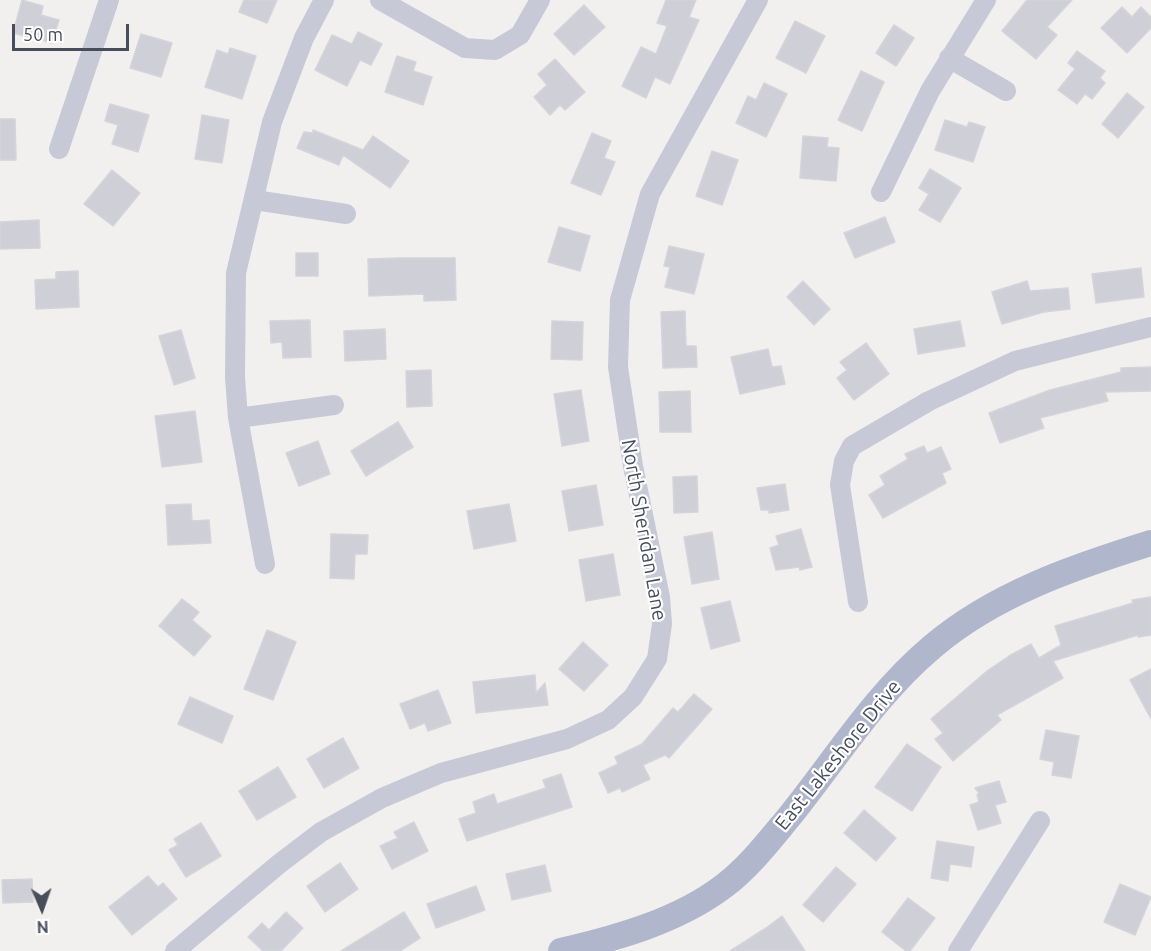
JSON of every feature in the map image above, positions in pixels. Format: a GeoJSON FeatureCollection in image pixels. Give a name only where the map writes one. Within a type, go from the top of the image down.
{"type":"FeatureCollection","features":[{"type":"Feature","properties":{"kind":"main road","name":"East Lakeshore Drive"},"geometry":{"type":"LineString","coordinates":[[561,951],[600,947],[692,907],[724,885],[762,849],[870,711],[932,647],[969,621],[1016,593],[1098,559],[1151,543]]}},
{"type":"Feature","properties":{"kind":"street"},"geometry":{"type":"LineString","coordinates":[[58,148],[109,0]]}},
{"type":"Feature","properties":{"kind":"street"},"geometry":{"type":"LineString","coordinates":[[265,564],[238,418],[235,377],[237,273],[272,122],[304,38],[324,0]]}},
{"type":"Feature","properties":{"kind":"street"},"geometry":{"type":"LineString","coordinates":[[380,0],[465,48],[495,50],[520,35],[540,0]]}},
{"type":"Feature","properties":{"kind":"street","name":"North Sheridan Lane"},"geometry":{"type":"LineString","coordinates":[[175,951],[304,845],[382,798],[441,773],[567,739],[608,720],[633,697],[657,659],[662,624],[660,597],[633,466],[618,367],[620,300],[650,194],[758,0]]}},
{"type":"Feature","properties":{"kind":"street"},"geometry":{"type":"LineString","coordinates":[[881,192],[930,90],[986,0]]}},
{"type":"Feature","properties":{"kind":"street"},"geometry":{"type":"LineString","coordinates":[[949,58],[1006,91]]}},
{"type":"Feature","properties":{"kind":"street"},"geometry":{"type":"LineString","coordinates":[[255,200],[346,214]]}},
{"type":"Feature","properties":{"kind":"street"},"geometry":{"type":"LineString","coordinates":[[858,602],[840,485],[844,461],[852,446],[929,401],[1015,361],[1151,327]]}},
{"type":"Feature","properties":{"kind":"street"},"geometry":{"type":"LineString","coordinates":[[238,418],[334,405]]}},
{"type":"Feature","properties":{"kind":"street"},"geometry":{"type":"LineString","coordinates":[[958,951],[1040,821]]}},
{"type":"Feature","properties":{"kind":"building"},"geometry":{"type":"Polygon","coordinates":[[[22,0],[43,6],[41,15],[59,20],[52,43],[13,33],[22,0]]]}},
{"type":"Feature","properties":{"kind":"building"},"geometry":{"type":"Polygon","coordinates":[[[244,0],[277,0],[267,23],[239,12],[244,0]]]}},
{"type":"Feature","properties":{"kind":"building"},"geometry":{"type":"Polygon","coordinates":[[[666,0],[696,0],[689,17],[699,20],[670,84],[655,77],[646,98],[622,86],[641,47],[656,54],[667,26],[657,23],[666,0]]]}},
{"type":"Feature","properties":{"kind":"building"},"geometry":{"type":"Polygon","coordinates":[[[1027,0],[1072,0],[1047,27],[1057,35],[1036,59],[1002,31],[1027,0]]]}},
{"type":"Feature","properties":{"kind":"building"},"geometry":{"type":"Polygon","coordinates":[[[584,5],[605,27],[574,55],[554,34],[584,5]]]}},
{"type":"Feature","properties":{"kind":"building"},"geometry":{"type":"Polygon","coordinates":[[[1122,7],[1132,17],[1141,7],[1151,17],[1151,28],[1127,53],[1101,28],[1122,7]]]}},
{"type":"Feature","properties":{"kind":"building"},"geometry":{"type":"Polygon","coordinates":[[[795,21],[825,36],[806,73],[776,58],[795,21]]]}},
{"type":"Feature","properties":{"kind":"building"},"geometry":{"type":"Polygon","coordinates":[[[894,25],[914,38],[896,66],[876,53],[894,25]]]}},
{"type":"Feature","properties":{"kind":"building"},"geometry":{"type":"Polygon","coordinates":[[[358,32],[382,44],[371,65],[360,60],[347,86],[315,70],[332,35],[352,44],[358,32]]]}},
{"type":"Feature","properties":{"kind":"building"},"geometry":{"type":"Polygon","coordinates":[[[141,34],[172,43],[161,77],[130,68],[141,34]]]}},
{"type":"Feature","properties":{"kind":"building"},"geometry":{"type":"Polygon","coordinates":[[[230,48],[256,56],[242,99],[205,87],[217,50],[228,54],[230,48]]]}},
{"type":"Feature","properties":{"kind":"building"},"geometry":{"type":"Polygon","coordinates":[[[1077,51],[1105,71],[1100,78],[1105,83],[1092,99],[1085,94],[1077,104],[1058,90],[1075,69],[1068,63],[1077,51]]]}},
{"type":"Feature","properties":{"kind":"building"},"geometry":{"type":"Polygon","coordinates":[[[397,56],[416,62],[413,71],[432,77],[423,105],[385,92],[397,56]]]}},
{"type":"Feature","properties":{"kind":"building"},"geometry":{"type":"Polygon","coordinates":[[[555,59],[585,92],[565,110],[560,105],[550,115],[534,97],[547,85],[538,74],[555,59]]]}},
{"type":"Feature","properties":{"kind":"building"},"geometry":{"type":"Polygon","coordinates":[[[861,71],[884,82],[862,131],[838,120],[861,71]]]}},
{"type":"Feature","properties":{"kind":"building"},"geometry":{"type":"Polygon","coordinates":[[[764,83],[787,94],[766,137],[736,123],[748,96],[756,100],[764,83]]]}},
{"type":"Feature","properties":{"kind":"building"},"geometry":{"type":"Polygon","coordinates":[[[1127,93],[1144,107],[1118,138],[1102,124],[1127,93]]]}},
{"type":"Feature","properties":{"kind":"building"},"geometry":{"type":"Polygon","coordinates":[[[110,104],[149,115],[138,152],[112,144],[118,125],[105,121],[110,104]]]}},
{"type":"Feature","properties":{"kind":"building"},"geometry":{"type":"Polygon","coordinates":[[[202,115],[229,120],[222,163],[195,159],[202,115]]]}},
{"type":"Feature","properties":{"kind":"building"},"geometry":{"type":"Polygon","coordinates":[[[0,119],[15,119],[16,160],[0,160],[0,119]]]}},
{"type":"Feature","properties":{"kind":"building"},"geometry":{"type":"Polygon","coordinates":[[[945,120],[967,127],[969,122],[985,127],[973,162],[935,150],[945,120]]]}},
{"type":"Feature","properties":{"kind":"building"},"geometry":{"type":"Polygon","coordinates":[[[313,130],[363,150],[373,136],[409,161],[390,188],[343,155],[339,165],[297,148],[304,132],[313,133],[313,130]]]}},
{"type":"Feature","properties":{"kind":"building"},"geometry":{"type":"Polygon","coordinates":[[[592,133],[611,141],[604,158],[615,162],[601,195],[571,183],[592,133]]]}},
{"type":"Feature","properties":{"kind":"building"},"geometry":{"type":"Polygon","coordinates":[[[803,136],[828,138],[827,147],[839,148],[836,181],[800,178],[803,136]]]}},
{"type":"Feature","properties":{"kind":"building"},"geometry":{"type":"Polygon","coordinates":[[[712,151],[738,160],[722,205],[696,196],[712,151]]]}},
{"type":"Feature","properties":{"kind":"building"},"geometry":{"type":"Polygon","coordinates":[[[930,169],[961,188],[940,222],[919,210],[929,194],[919,188],[930,169]]]}},
{"type":"Feature","properties":{"kind":"building"},"geometry":{"type":"Polygon","coordinates":[[[112,170],[140,193],[113,226],[84,204],[112,170]]]}},
{"type":"Feature","properties":{"kind":"building"},"geometry":{"type":"Polygon","coordinates":[[[885,217],[895,242],[855,258],[844,233],[885,217]]]}},
{"type":"Feature","properties":{"kind":"building"},"geometry":{"type":"Polygon","coordinates":[[[39,220],[40,248],[0,249],[0,222],[39,220]]]}},
{"type":"Feature","properties":{"kind":"building"},"geometry":{"type":"Polygon","coordinates":[[[559,227],[590,236],[580,271],[548,262],[559,227]]]}},
{"type":"Feature","properties":{"kind":"building"},"geometry":{"type":"Polygon","coordinates":[[[669,246],[704,254],[694,294],[665,287],[670,267],[664,266],[669,246]]]}},
{"type":"Feature","properties":{"kind":"building"},"geometry":{"type":"Polygon","coordinates":[[[296,253],[318,253],[318,276],[296,276],[296,253]]]}},
{"type":"Feature","properties":{"kind":"building"},"geometry":{"type":"Polygon","coordinates":[[[455,258],[456,300],[424,301],[424,294],[369,296],[368,259],[455,258]]]}},
{"type":"Feature","properties":{"kind":"building"},"geometry":{"type":"Polygon","coordinates":[[[1141,268],[1144,297],[1096,303],[1092,274],[1141,268]]]}},
{"type":"Feature","properties":{"kind":"building"},"geometry":{"type":"Polygon","coordinates":[[[78,271],[79,307],[36,309],[35,280],[56,279],[56,272],[78,271]]]}},
{"type":"Feature","properties":{"kind":"building"},"geometry":{"type":"Polygon","coordinates":[[[803,281],[830,309],[814,325],[787,297],[803,281]]]}},
{"type":"Feature","properties":{"kind":"building"},"geometry":{"type":"Polygon","coordinates":[[[1027,281],[1030,291],[1068,288],[1070,309],[1044,312],[1002,324],[992,292],[1027,281]]]}},
{"type":"Feature","properties":{"kind":"building"},"geometry":{"type":"Polygon","coordinates":[[[685,311],[686,346],[696,346],[697,367],[663,368],[661,312],[685,311]]]}},
{"type":"Feature","properties":{"kind":"building"},"geometry":{"type":"Polygon","coordinates":[[[310,320],[311,357],[283,358],[282,342],[271,343],[270,321],[310,320]]]}},
{"type":"Feature","properties":{"kind":"building"},"geometry":{"type":"Polygon","coordinates":[[[552,321],[583,322],[582,360],[551,359],[552,321]]]}},
{"type":"Feature","properties":{"kind":"building"},"geometry":{"type":"Polygon","coordinates":[[[960,321],[965,346],[918,354],[914,329],[960,321]]]}},
{"type":"Feature","properties":{"kind":"building"},"geometry":{"type":"Polygon","coordinates":[[[385,329],[386,359],[345,361],[344,331],[385,329]]]}},
{"type":"Feature","properties":{"kind":"building"},"geometry":{"type":"Polygon","coordinates":[[[181,330],[195,378],[174,385],[159,336],[181,330]]]}},
{"type":"Feature","properties":{"kind":"building"},"geometry":{"type":"Polygon","coordinates":[[[866,343],[889,374],[854,400],[837,378],[847,370],[840,362],[866,343]]]}},
{"type":"Feature","properties":{"kind":"building"},"geometry":{"type":"Polygon","coordinates":[[[768,349],[772,367],[781,366],[785,384],[740,394],[731,357],[768,349]]]}},
{"type":"Feature","properties":{"kind":"building"},"geometry":{"type":"Polygon","coordinates":[[[1151,367],[1151,391],[1105,392],[1108,401],[1040,418],[1044,428],[1000,443],[989,413],[1050,390],[1121,372],[1121,368],[1151,367]]]}},
{"type":"Feature","properties":{"kind":"building"},"geometry":{"type":"Polygon","coordinates":[[[431,370],[432,406],[407,407],[406,371],[431,370]]]}},
{"type":"Feature","properties":{"kind":"building"},"geometry":{"type":"Polygon","coordinates":[[[581,390],[589,441],[562,446],[554,394],[581,390]]]}},
{"type":"Feature","properties":{"kind":"building"},"geometry":{"type":"Polygon","coordinates":[[[690,391],[691,432],[660,432],[659,392],[690,391]]]}},
{"type":"Feature","properties":{"kind":"building"},"geometry":{"type":"Polygon","coordinates":[[[195,411],[202,462],[162,467],[155,416],[195,411]]]}},
{"type":"Feature","properties":{"kind":"building"},"geometry":{"type":"Polygon","coordinates":[[[398,422],[413,447],[366,476],[351,451],[398,422]]]}},
{"type":"Feature","properties":{"kind":"building"},"geometry":{"type":"Polygon","coordinates":[[[318,441],[330,474],[299,486],[286,453],[318,441]]]}},
{"type":"Feature","properties":{"kind":"building"},"geometry":{"type":"Polygon","coordinates":[[[924,446],[927,453],[941,447],[951,469],[942,473],[946,483],[883,518],[869,495],[885,485],[880,476],[908,459],[905,454],[924,446]]]}},
{"type":"Feature","properties":{"kind":"building"},"geometry":{"type":"Polygon","coordinates":[[[697,476],[698,512],[674,513],[673,477],[697,476]]]}},
{"type":"Feature","properties":{"kind":"building"},"geometry":{"type":"Polygon","coordinates":[[[785,484],[789,510],[769,513],[769,510],[761,510],[757,488],[785,484]]]}},
{"type":"Feature","properties":{"kind":"building"},"geometry":{"type":"Polygon","coordinates":[[[596,485],[603,525],[569,531],[562,491],[596,485]]]}},
{"type":"Feature","properties":{"kind":"building"},"geometry":{"type":"Polygon","coordinates":[[[191,504],[192,521],[209,520],[211,543],[168,545],[166,505],[191,504]]]}},
{"type":"Feature","properties":{"kind":"building"},"geometry":{"type":"Polygon","coordinates":[[[509,504],[516,541],[474,549],[467,511],[509,504]]]}},
{"type":"Feature","properties":{"kind":"building"},"geometry":{"type":"Polygon","coordinates":[[[801,529],[812,567],[800,570],[799,567],[776,570],[770,548],[779,545],[776,536],[801,529]]]}},
{"type":"Feature","properties":{"kind":"building"},"geometry":{"type":"Polygon","coordinates":[[[712,532],[719,579],[692,584],[684,537],[712,532]]]}},
{"type":"Feature","properties":{"kind":"building"},"geometry":{"type":"Polygon","coordinates":[[[331,534],[368,535],[367,554],[355,554],[354,579],[330,578],[331,534]]]}},
{"type":"Feature","properties":{"kind":"building"},"geometry":{"type":"Polygon","coordinates":[[[613,554],[620,595],[586,601],[579,560],[613,554]]]}},
{"type":"Feature","properties":{"kind":"building"},"geometry":{"type":"Polygon","coordinates":[[[1151,597],[1151,635],[1138,637],[1138,635],[1053,661],[1063,678],[997,715],[1001,720],[953,761],[935,739],[943,733],[931,719],[987,671],[1009,656],[1031,644],[1039,658],[1061,645],[1055,626],[1133,603],[1132,600],[1151,597]]]}},
{"type":"Feature","properties":{"kind":"building"},"geometry":{"type":"Polygon","coordinates":[[[182,599],[199,612],[192,620],[211,636],[194,656],[159,626],[182,599]]]}},
{"type":"Feature","properties":{"kind":"building"},"geometry":{"type":"Polygon","coordinates":[[[730,601],[740,641],[711,649],[701,608],[730,601]]]}},
{"type":"Feature","properties":{"kind":"building"},"geometry":{"type":"Polygon","coordinates":[[[267,630],[296,642],[273,700],[244,689],[267,630]]]}},
{"type":"Feature","properties":{"kind":"building"},"geometry":{"type":"Polygon","coordinates":[[[583,642],[608,665],[584,691],[559,669],[583,642]]]}},
{"type":"Feature","properties":{"kind":"building"},"geometry":{"type":"Polygon","coordinates":[[[1151,669],[1151,719],[1130,680],[1151,669]]]}},
{"type":"Feature","properties":{"kind":"building"},"geometry":{"type":"Polygon","coordinates":[[[535,675],[536,693],[545,683],[548,705],[476,713],[473,682],[535,675]]]}},
{"type":"Feature","properties":{"kind":"building"},"geometry":{"type":"Polygon","coordinates":[[[438,690],[451,723],[428,731],[425,723],[410,729],[400,704],[438,690]]]}},
{"type":"Feature","properties":{"kind":"building"},"geometry":{"type":"Polygon","coordinates":[[[694,694],[712,709],[669,758],[665,755],[643,765],[650,779],[622,792],[620,788],[608,793],[599,773],[618,764],[615,757],[642,744],[673,708],[678,712],[694,694]]]}},
{"type":"Feature","properties":{"kind":"building"},"geometry":{"type":"Polygon","coordinates":[[[190,697],[233,716],[222,743],[178,724],[190,697]]]}},
{"type":"Feature","properties":{"kind":"building"},"geometry":{"type":"Polygon","coordinates":[[[1046,730],[1079,736],[1071,778],[1052,775],[1054,762],[1040,759],[1046,730]]]}},
{"type":"Feature","properties":{"kind":"building"},"geometry":{"type":"Polygon","coordinates":[[[343,738],[359,768],[324,788],[307,759],[343,738]]]}},
{"type":"Feature","properties":{"kind":"building"},"geometry":{"type":"Polygon","coordinates":[[[907,744],[941,767],[912,811],[875,787],[907,744]]]}},
{"type":"Feature","properties":{"kind":"building"},"geometry":{"type":"Polygon","coordinates":[[[278,767],[296,797],[257,820],[239,791],[278,767]]]}},
{"type":"Feature","properties":{"kind":"building"},"geometry":{"type":"Polygon","coordinates":[[[561,774],[572,807],[467,841],[459,819],[476,813],[473,802],[494,794],[497,804],[546,788],[543,780],[561,774]]]}},
{"type":"Feature","properties":{"kind":"building"},"geometry":{"type":"Polygon","coordinates":[[[999,781],[1006,802],[995,805],[1001,823],[978,830],[970,805],[979,802],[977,795],[979,793],[975,788],[999,781]]]}},
{"type":"Feature","properties":{"kind":"building"},"geometry":{"type":"Polygon","coordinates":[[[864,810],[896,838],[876,861],[844,833],[864,810]]]}},
{"type":"Feature","properties":{"kind":"building"},"geometry":{"type":"Polygon","coordinates":[[[414,822],[428,851],[392,869],[380,846],[398,838],[394,832],[414,822]]]}},
{"type":"Feature","properties":{"kind":"building"},"geometry":{"type":"Polygon","coordinates":[[[201,823],[221,856],[186,877],[169,850],[178,845],[174,839],[201,823]]]}},
{"type":"Feature","properties":{"kind":"building"},"geometry":{"type":"Polygon","coordinates":[[[937,841],[974,847],[971,867],[950,864],[948,881],[931,878],[937,841]]]}},
{"type":"Feature","properties":{"kind":"building"},"geometry":{"type":"Polygon","coordinates":[[[340,863],[358,889],[325,912],[307,886],[340,863]]]}},
{"type":"Feature","properties":{"kind":"building"},"geometry":{"type":"Polygon","coordinates":[[[545,865],[551,891],[512,900],[506,874],[545,865]]]}},
{"type":"Feature","properties":{"kind":"building"},"geometry":{"type":"Polygon","coordinates":[[[836,867],[856,884],[823,922],[803,905],[836,867]]]}},
{"type":"Feature","properties":{"kind":"building"},"geometry":{"type":"Polygon","coordinates":[[[148,876],[158,887],[163,883],[177,899],[132,935],[109,907],[148,876]]]}},
{"type":"Feature","properties":{"kind":"building"},"geometry":{"type":"Polygon","coordinates":[[[32,879],[33,902],[3,903],[2,880],[32,879]]]}},
{"type":"Feature","properties":{"kind":"building"},"geometry":{"type":"Polygon","coordinates":[[[1120,884],[1151,897],[1135,935],[1104,922],[1120,884]]]}},
{"type":"Feature","properties":{"kind":"building"},"geometry":{"type":"Polygon","coordinates":[[[476,886],[485,910],[436,928],[427,904],[476,886]]]}},
{"type":"Feature","properties":{"kind":"building"},"geometry":{"type":"Polygon","coordinates":[[[908,898],[935,918],[910,951],[906,951],[882,932],[908,898]]]}},
{"type":"Feature","properties":{"kind":"building"},"geometry":{"type":"Polygon","coordinates":[[[286,912],[303,928],[281,951],[263,951],[248,937],[262,923],[269,930],[286,912]]]}},
{"type":"Feature","properties":{"kind":"building"},"geometry":{"type":"Polygon","coordinates":[[[404,912],[420,938],[400,951],[341,951],[404,912]]]}},
{"type":"Feature","properties":{"kind":"building"},"geometry":{"type":"Polygon","coordinates":[[[782,916],[805,951],[730,951],[766,928],[782,916]]]}}]}
